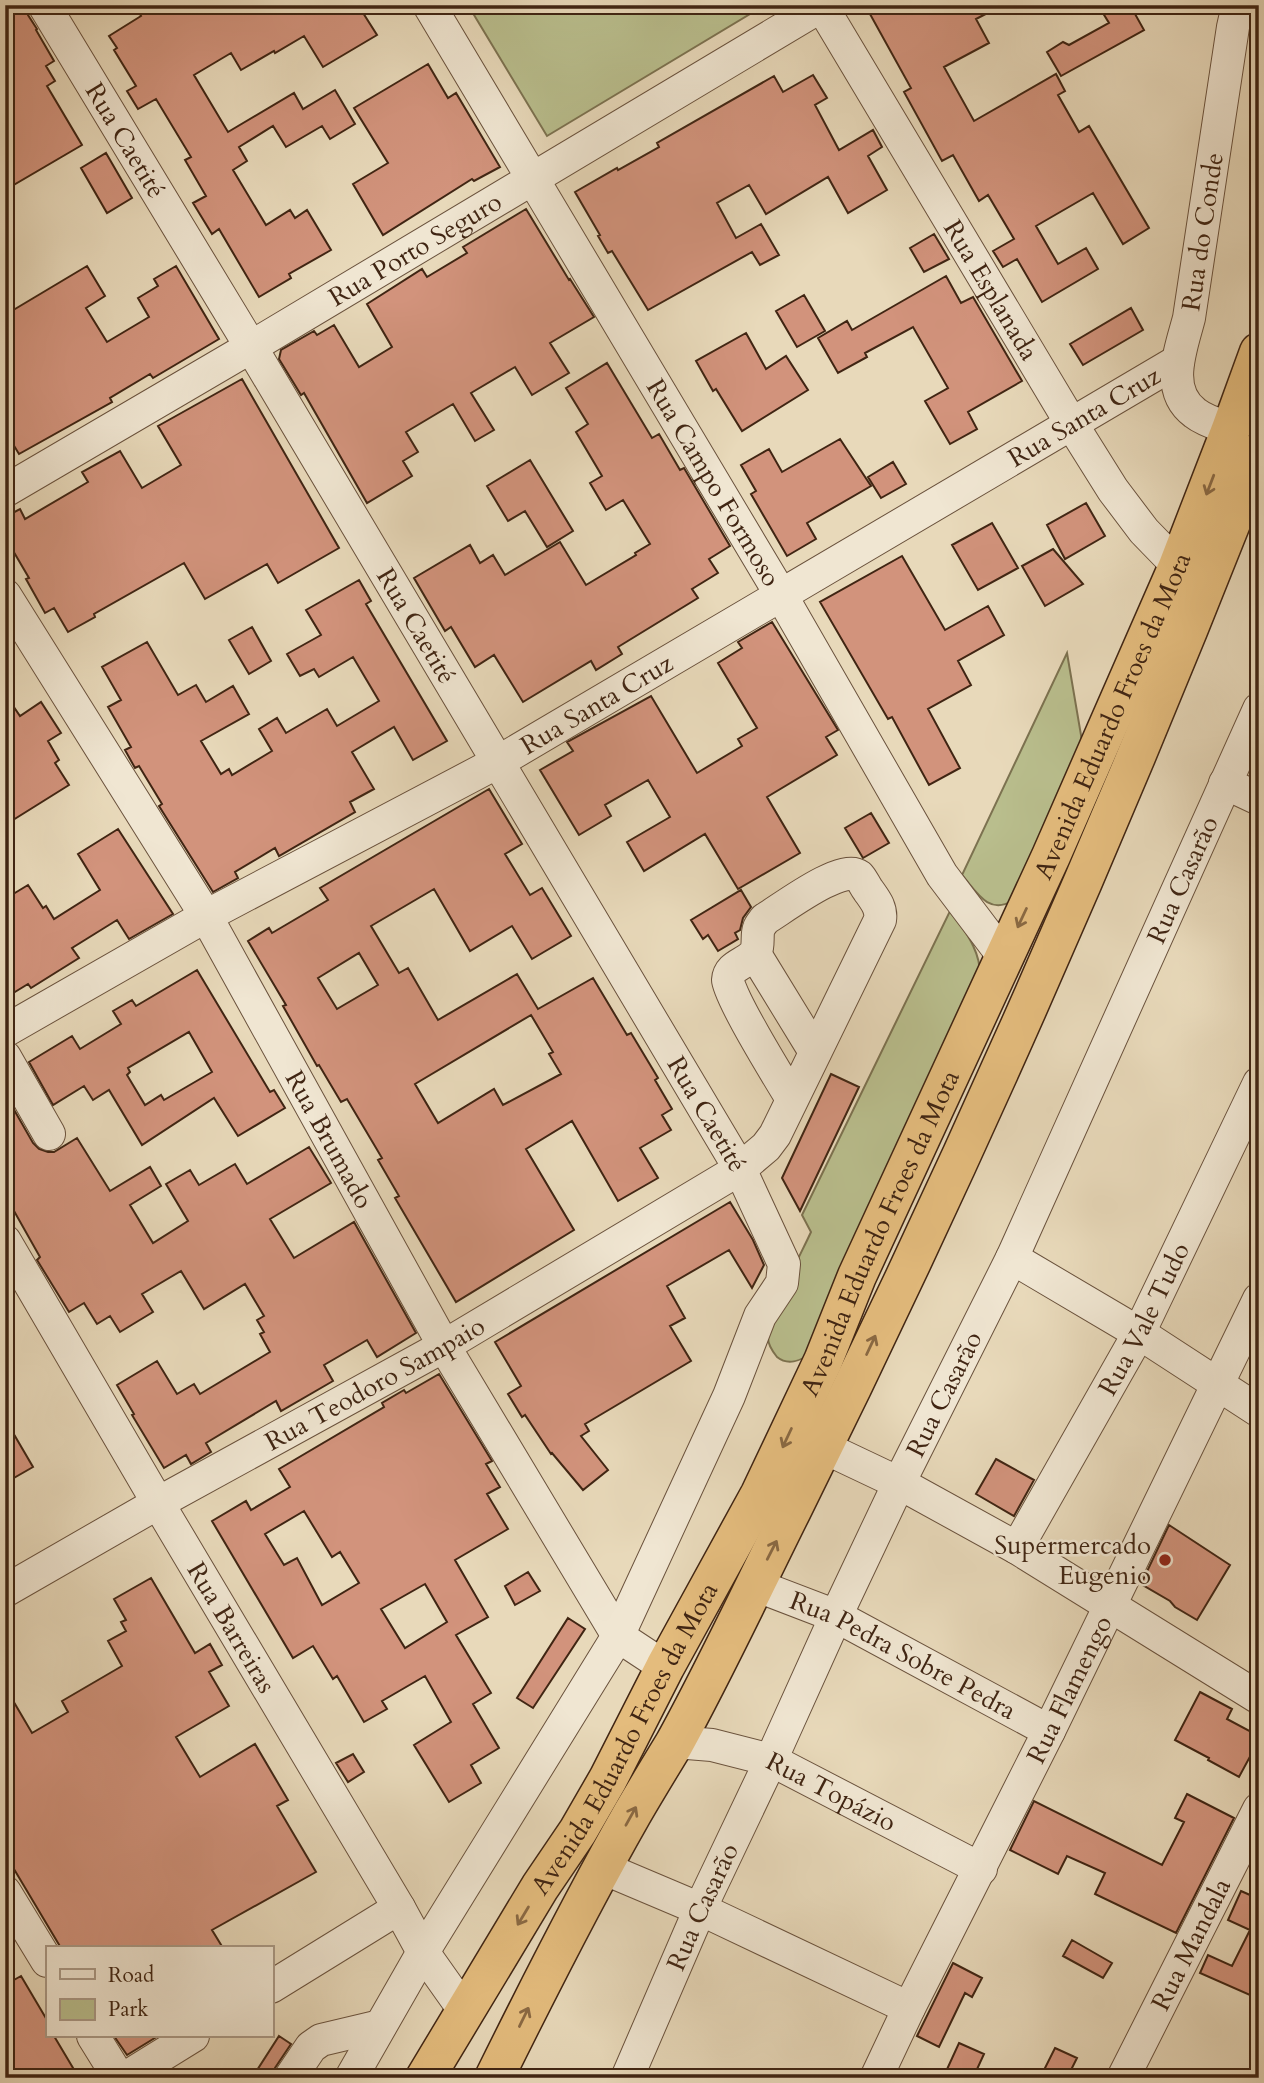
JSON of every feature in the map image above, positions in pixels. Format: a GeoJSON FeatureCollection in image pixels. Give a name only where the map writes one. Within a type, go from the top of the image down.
{"type":"FeatureCollection","features":[{"type":"Feature","properties":{"kind":"highway","name":"Avenida Eduardo Froes da Mota"},"geometry":{"type":"LineString","coordinates":[[494,2078],[603,1868],[675,1742],[755,1585],[909,1267],[1037,986],[1195,617],[1245,441],[1259,352]]}},
{"type":"Feature","properties":{"kind":"highway","name":"Avenida Eduardo Froes da Mota"},"geometry":{"type":"LineString","coordinates":[[425,2078],[540,1887],[584,1821],[760,1494],[823,1362],[857,1276],[1051,856],[1178,566],[1245,441]]}},
{"type":"Feature","properties":{"kind":"street","name":"Rua Caetité"},"geometry":{"type":"LineString","coordinates":[[44,5],[251,347],[740,1169],[784,1264],[782,1283],[760,1316],[729,1396],[618,1636]]}},
{"type":"Feature","properties":{"kind":"street","name":"Rua Campo Formoso"},"geometry":{"type":"LineString","coordinates":[[429,5],[781,595],[942,875],[1004,957]]}},
{"type":"Feature","properties":{"kind":"street","name":"Rua Porto Seguro"},"geometry":{"type":"LineString","coordinates":[[5,491],[822,6]]}},
{"type":"Feature","properties":{"kind":"street","name":"Rua Esplanada"},"geometry":{"type":"LineString","coordinates":[[822,6],[1113,490],[1144,531],[1178,566]]}},
{"type":"Feature","properties":{"kind":"street","name":"Rua do Conde"},"geometry":{"type":"LineString","coordinates":[[1230,13],[1189,318],[1178,360],[1177,383],[1184,401],[1195,413],[1245,441]]}},
{"type":"Feature","properties":{"kind":"street","name":"Rua Santa Cruz"},"geometry":{"type":"LineString","coordinates":[[5,1031],[206,916],[498,762],[1178,360]]}},
{"type":"Feature","properties":{"kind":"street","name":"Rua Brumado"},"geometry":{"type":"LineString","coordinates":[[5,595],[206,916],[444,1346],[618,1636],[666,1667]]}},
{"type":"Feature","properties":{"kind":"street","name":"Rua Casarão"},"geometry":{"type":"LineString","coordinates":[[627,2078],[700,1909],[836,1616],[1012,1258],[1259,709]]}},
{"type":"Feature","properties":{"kind":"street"},"geometry":{"type":"LineString","coordinates":[[1226,783],[1259,799]]}},
{"type":"Feature","properties":{"kind":"street","name":"Rua Teodoro Sampaio"},"geometry":{"type":"LineString","coordinates":[[5,1591],[158,1503],[444,1346],[740,1169],[766,1147],[775,1135],[880,920],[881,912],[859,876],[850,873],[834,876],[765,919],[759,929],[755,954]]}},
{"type":"Feature","properties":{"kind":"street"},"geometry":{"type":"LineString","coordinates":[[792,1099],[738,1006],[728,981],[730,973],[736,967],[755,954],[815,1052]]}},
{"type":"Feature","properties":{"kind":"street"},"geometry":{"type":"LineString","coordinates":[[5,1057],[49,1134]]}},
{"type":"Feature","properties":{"kind":"street","name":"Rua Vale Tudo"},"geometry":{"type":"LineString","coordinates":[[1017,1548],[1139,1333],[1259,1083]]}},
{"type":"Feature","properties":{"kind":"street","name":"Rua Barreiras"},"geometry":{"type":"LineString","coordinates":[[5,1241],[400,1908],[423,1952],[464,2010]]}},
{"type":"Feature","properties":{"kind":"street"},"geometry":{"type":"LineString","coordinates":[[1012,1258],[1139,1333],[1259,1411]]}},
{"type":"Feature","properties":{"kind":"street","name":"Rua Flamengo"},"geometry":{"type":"LineString","coordinates":[[876,2078],[1049,1731],[1259,1299]]}},
{"type":"Feature","properties":{"kind":"street"},"geometry":{"type":"LineString","coordinates":[[823,1447],[900,1483],[1017,1548],[1259,1698]]}},
{"type":"Feature","properties":{"kind":"street","name":"Rua Pedra Sobre Pedra"},"geometry":{"type":"LineString","coordinates":[[755,1585],[836,1616],[1049,1731]]}},
{"type":"Feature","properties":{"kind":"street"},"geometry":{"type":"LineString","coordinates":[[351,2078],[423,1952],[618,1636]]}},
{"type":"Feature","properties":{"kind":"street","name":"Rua Topázio"},"geometry":{"type":"LineString","coordinates":[[675,1742],[712,1745],[771,1760],[981,1869]]}},
{"type":"Feature","properties":{"kind":"street","name":"Rua Mandala"},"geometry":{"type":"LineString","coordinates":[[1123,2078],[1259,1809]]}},
{"type":"Feature","properties":{"kind":"street"},"geometry":{"type":"LineString","coordinates":[[603,1868],[700,1909],[909,2008]]}},
{"type":"Feature","properties":{"kind":"street"},"geometry":{"type":"LineString","coordinates":[[5,1892],[46,1959]]}},
{"type":"Feature","properties":{"kind":"street"},"geometry":{"type":"LineString","coordinates":[[273,1986],[400,1908]]}},
{"type":"Feature","properties":{"kind":"street"},"geometry":{"type":"LineString","coordinates":[[290,2078],[311,2047],[321,2040],[380,2026]]}},
{"type":"Feature","properties":{"kind":"street"},"geometry":{"type":"LineString","coordinates":[[94,2038],[119,2078]]}},
{"type":"Feature","properties":{"kind":"street"},"geometry":{"type":"LineString","coordinates":[[125,2078],[190,2038]]}},
{"type":"Feature","properties":{"kind":"green space"},"geometry":{"type":"Polygon","coordinates":[[[468,5],[765,5],[547,136],[468,5]]]}},
{"type":"Feature","properties":{"kind":"green space"},"geometry":{"type":"Polygon","coordinates":[[[1067,653],[1082,749],[1012,901],[1004,905],[989,903],[962,875],[1067,653]]]}},
{"type":"Feature","properties":{"kind":"green space"},"geometry":{"type":"Polygon","coordinates":[[[951,909],[974,948],[980,974],[807,1356],[796,1361],[784,1361],[777,1357],[770,1345],[769,1328],[811,1232],[802,1215],[951,909]]]}},
{"type":"Feature","properties":{"kind":"building"},"geometry":{"type":"Polygon","coordinates":[[[5,5],[26,5],[28,15],[54,61],[46,66],[55,81],[47,86],[82,145],[5,190],[5,5]]]}},
{"type":"Feature","properties":{"kind":"building"},"geometry":{"type":"Polygon","coordinates":[[[135,5],[358,5],[377,35],[323,67],[304,36],[241,70],[231,53],[194,75],[228,132],[294,93],[303,109],[335,90],[355,124],[330,139],[322,126],[286,147],[273,126],[239,147],[247,161],[233,170],[266,225],[290,210],[295,218],[307,210],[331,250],[289,274],[291,278],[259,297],[219,229],[212,234],[193,203],[206,196],[185,160],[191,157],[156,99],[138,109],[127,91],[136,86],[114,50],[117,48],[109,36],[141,16],[135,5]]]}},
{"type":"Feature","properties":{"kind":"building"},"geometry":{"type":"Polygon","coordinates":[[[865,5],[1003,5],[976,19],[989,43],[944,67],[974,121],[1056,74],[1065,91],[1058,95],[1079,132],[1089,126],[1149,228],[1123,244],[1093,193],[1036,226],[1058,264],[1086,248],[1098,269],[1042,302],[1017,259],[1003,267],[993,251],[1014,239],[988,195],[979,201],[953,155],[942,161],[904,92],[911,88],[865,5]]]}},
{"type":"Feature","properties":{"kind":"building"},"geometry":{"type":"Polygon","coordinates":[[[1098,5],[1130,5],[1144,30],[1061,76],[1047,52],[1063,42],[1069,45],[1109,23],[1098,5]]]}},
{"type":"Feature","properties":{"kind":"building"},"geometry":{"type":"Polygon","coordinates":[[[428,64],[448,98],[456,93],[500,167],[474,181],[472,179],[383,235],[353,184],[388,163],[354,108],[428,64]]]}},
{"type":"Feature","properties":{"kind":"building"},"geometry":{"type":"Polygon","coordinates":[[[813,75],[827,98],[815,105],[839,150],[873,130],[882,147],[868,156],[887,190],[848,213],[828,177],[766,214],[749,185],[717,203],[736,238],[761,224],[779,255],[760,265],[752,252],[648,310],[612,251],[608,253],[575,192],[659,147],[657,143],[774,76],[783,92],[813,75]]]}},
{"type":"Feature","properties":{"kind":"building"},"geometry":{"type":"Polygon","coordinates":[[[106,153],[132,198],[107,213],[81,168],[106,153]]]}},
{"type":"Feature","properties":{"kind":"building"},"geometry":{"type":"Polygon","coordinates":[[[526,209],[594,317],[550,343],[569,373],[532,395],[515,367],[471,393],[494,430],[475,441],[453,404],[406,432],[418,452],[403,461],[412,476],[367,503],[304,393],[301,395],[279,359],[281,350],[314,331],[317,335],[334,325],[359,367],[392,347],[367,304],[422,269],[427,277],[467,253],[463,247],[526,209]]]}},
{"type":"Feature","properties":{"kind":"building"},"geometry":{"type":"Polygon","coordinates":[[[934,234],[949,259],[924,272],[910,248],[934,234]]]}},
{"type":"Feature","properties":{"kind":"building"},"geometry":{"type":"Polygon","coordinates":[[[87,266],[105,296],[86,308],[107,342],[149,317],[138,298],[158,286],[154,279],[176,266],[219,339],[153,378],[150,374],[110,398],[112,402],[19,454],[5,431],[5,315],[87,266]]]}},
{"type":"Feature","properties":{"kind":"building"},"geometry":{"type":"Polygon","coordinates":[[[946,276],[961,303],[973,297],[1022,381],[968,412],[977,429],[950,444],[925,401],[948,388],[913,327],[865,353],[867,357],[838,373],[818,338],[847,321],[852,330],[946,276]]]}},
{"type":"Feature","properties":{"kind":"building"},"geometry":{"type":"Polygon","coordinates":[[[804,295],[825,331],[797,347],[776,311],[804,295]]]}},
{"type":"Feature","properties":{"kind":"building"},"geometry":{"type":"Polygon","coordinates":[[[1131,308],[1143,330],[1083,365],[1070,344],[1131,308]]]}},
{"type":"Feature","properties":{"kind":"building"},"geometry":{"type":"Polygon","coordinates":[[[746,333],[766,369],[786,356],[808,390],[742,431],[716,389],[713,391],[696,361],[746,333]]]}},
{"type":"Feature","properties":{"kind":"building"},"geometry":{"type":"Polygon","coordinates":[[[607,363],[652,438],[659,434],[680,470],[684,468],[730,546],[709,559],[718,573],[692,589],[698,598],[618,647],[622,654],[596,670],[591,661],[523,702],[494,655],[475,667],[451,627],[445,631],[414,578],[470,545],[480,563],[493,555],[505,575],[560,542],[586,585],[650,544],[623,500],[606,510],[590,483],[602,476],[576,432],[588,424],[566,388],[607,363]]]}},
{"type":"Feature","properties":{"kind":"building"},"geometry":{"type":"Polygon","coordinates":[[[242,379],[339,548],[278,583],[267,564],[205,599],[184,563],[94,614],[95,617],[68,632],[54,608],[45,613],[26,579],[29,578],[5,537],[5,517],[20,509],[25,519],[88,482],[82,472],[120,451],[142,488],[181,465],[158,426],[242,379]]]}},
{"type":"Feature","properties":{"kind":"building"},"geometry":{"type":"Polygon","coordinates":[[[840,439],[871,486],[807,523],[816,539],[787,556],[751,494],[756,491],[741,465],[769,449],[782,472],[840,439]]]}},
{"type":"Feature","properties":{"kind":"building"},"geometry":{"type":"Polygon","coordinates":[[[530,460],[573,531],[547,547],[525,511],[508,521],[487,486],[530,460]]]}},
{"type":"Feature","properties":{"kind":"building"},"geometry":{"type":"Polygon","coordinates":[[[893,462],[906,484],[881,498],[868,477],[893,462]]]}},
{"type":"Feature","properties":{"kind":"building"},"geometry":{"type":"Polygon","coordinates":[[[1086,503],[1105,536],[1065,559],[1047,525],[1086,503]]]}},
{"type":"Feature","properties":{"kind":"building"},"geometry":{"type":"Polygon","coordinates":[[[992,523],[1018,568],[978,590],[952,545],[992,523]]]}},
{"type":"Feature","properties":{"kind":"building"},"geometry":{"type":"Polygon","coordinates":[[[1053,549],[1083,584],[1045,606],[1022,566],[1053,549]]]}},
{"type":"Feature","properties":{"kind":"building"},"geometry":{"type":"Polygon","coordinates":[[[902,556],[945,630],[988,606],[1004,635],[958,661],[971,685],[928,709],[960,768],[929,785],[892,717],[888,719],[820,602],[902,556]]]}},
{"type":"Feature","properties":{"kind":"building"},"geometry":{"type":"Polygon","coordinates":[[[359,580],[371,601],[366,604],[447,741],[413,760],[394,727],[352,752],[374,789],[350,802],[355,812],[279,856],[275,848],[235,872],[238,878],[213,892],[159,806],[162,804],[139,766],[135,768],[125,750],[131,747],[108,707],[121,700],[102,667],[147,642],[178,695],[196,685],[206,702],[233,686],[249,714],[201,741],[221,774],[229,769],[232,775],[272,751],[259,729],[277,718],[286,733],[327,709],[337,726],[379,701],[353,657],[319,677],[314,669],[300,676],[287,654],[321,635],[306,610],[359,580]]]}},
{"type":"Feature","properties":{"kind":"building"},"geometry":{"type":"Polygon","coordinates":[[[772,622],[838,730],[826,737],[837,755],[767,797],[800,853],[738,889],[705,834],[644,871],[627,842],[670,817],[648,780],[605,805],[611,816],[579,835],[540,770],[573,751],[567,742],[651,696],[697,773],[742,746],[738,739],[757,728],[718,663],[742,648],[738,642],[772,622]]]}},
{"type":"Feature","properties":{"kind":"building"},"geometry":{"type":"Polygon","coordinates":[[[252,627],[271,661],[249,674],[229,640],[252,627]]]}},
{"type":"Feature","properties":{"kind":"building"},"geometry":{"type":"Polygon","coordinates":[[[5,694],[20,716],[41,702],[61,733],[48,741],[59,760],[55,763],[69,785],[5,825],[5,694]]]}},
{"type":"Feature","properties":{"kind":"building"},"geometry":{"type":"Polygon","coordinates":[[[489,789],[522,844],[505,854],[530,895],[542,888],[571,936],[532,959],[512,926],[470,951],[434,889],[371,926],[399,973],[408,968],[438,1020],[517,974],[538,1009],[593,978],[627,1035],[631,1033],[658,1078],[655,1080],[672,1109],[662,1115],[671,1130],[640,1148],[658,1178],[618,1201],[572,1121],[526,1149],[574,1230],[456,1302],[395,1198],[399,1196],[378,1160],[382,1158],[347,1099],[341,1102],[319,1065],[317,1066],[283,1006],[286,1005],[248,941],[269,928],[272,933],[328,900],[320,888],[489,789]],[[359,953],[318,978],[337,1009],[378,985],[359,953]],[[531,1015],[415,1084],[438,1123],[494,1089],[503,1105],[561,1074],[549,1054],[553,1052],[531,1015]]]}},
{"type":"Feature","properties":{"kind":"building"},"geometry":{"type":"Polygon","coordinates":[[[871,813],[889,843],[863,858],[845,828],[871,813]]]}},
{"type":"Feature","properties":{"kind":"building"},"geometry":{"type":"Polygon","coordinates":[[[118,829],[173,914],[129,939],[117,920],[72,948],[79,958],[31,988],[28,984],[5,998],[5,899],[28,885],[54,919],[100,890],[78,854],[118,829]]]}},
{"type":"Feature","properties":{"kind":"building"},"geometry":{"type":"Polygon","coordinates":[[[741,890],[751,907],[743,918],[740,930],[735,933],[738,939],[718,951],[708,935],[703,939],[691,920],[741,890]]]}},
{"type":"Feature","properties":{"kind":"building"},"geometry":{"type":"Polygon","coordinates":[[[197,970],[270,1092],[274,1090],[285,1108],[238,1136],[214,1098],[142,1145],[109,1090],[93,1100],[84,1086],[53,1105],[29,1062],[72,1036],[80,1049],[121,1024],[113,1011],[132,1000],[136,1006],[197,970]],[[189,1032],[128,1068],[130,1072],[127,1075],[145,1105],[161,1095],[164,1100],[212,1072],[189,1032]]]}},
{"type":"Feature","properties":{"kind":"building"},"geometry":{"type":"Polygon","coordinates":[[[831,1074],[859,1087],[800,1211],[782,1178],[831,1074]]]}},
{"type":"Feature","properties":{"kind":"building"},"geometry":{"type":"Polygon","coordinates":[[[5,1094],[39,1149],[54,1152],[77,1138],[110,1191],[150,1167],[161,1186],[130,1205],[153,1243],[188,1221],[166,1184],[190,1170],[199,1185],[235,1164],[247,1184],[309,1147],[331,1183],[270,1219],[294,1258],[354,1222],[416,1333],[377,1357],[367,1340],[324,1365],[333,1381],[281,1411],[276,1401],[206,1443],[211,1452],[191,1464],[186,1455],[164,1468],[117,1385],[157,1361],[177,1394],[194,1384],[200,1394],[270,1352],[260,1334],[264,1332],[257,1320],[264,1316],[245,1284],[204,1309],[181,1271],[142,1294],[153,1312],[120,1332],[110,1316],[97,1324],[84,1303],[69,1312],[37,1260],[40,1257],[5,1195],[5,1094]]]}},
{"type":"Feature","properties":{"kind":"building"},"geometry":{"type":"Polygon","coordinates":[[[730,1202],[753,1240],[764,1265],[752,1288],[729,1250],[667,1286],[685,1318],[670,1326],[691,1361],[585,1424],[589,1431],[581,1436],[608,1470],[583,1490],[551,1454],[525,1415],[522,1417],[508,1394],[521,1386],[495,1342],[730,1202]]]}},
{"type":"Feature","properties":{"kind":"building"},"geometry":{"type":"Polygon","coordinates":[[[439,1374],[492,1461],[486,1464],[500,1487],[487,1494],[508,1529],[455,1560],[488,1617],[456,1635],[491,1693],[473,1704],[499,1748],[471,1765],[481,1783],[449,1802],[414,1745],[451,1722],[425,1676],[382,1701],[387,1709],[364,1722],[337,1676],[333,1679],[313,1646],[293,1658],[212,1521],[246,1501],[251,1510],[290,1487],[279,1469],[384,1407],[382,1403],[404,1390],[406,1393],[439,1374]],[[304,1511],[265,1534],[284,1565],[297,1558],[322,1605],[359,1583],[340,1552],[332,1557],[304,1511]],[[425,1584],[381,1609],[405,1648],[447,1622],[425,1584]]]}},
{"type":"Feature","properties":{"kind":"building"},"geometry":{"type":"Polygon","coordinates":[[[5,1419],[33,1467],[5,1483],[5,1419]]]}},
{"type":"Feature","properties":{"kind":"building"},"geometry":{"type":"Polygon","coordinates":[[[996,1459],[1034,1480],[1014,1516],[976,1494],[996,1459]]]}},
{"type":"Feature","properties":{"kind":"building"},"geometry":{"type":"Polygon","coordinates":[[[1169,1525],[1230,1565],[1197,1620],[1141,1584],[1169,1525]]]}},
{"type":"Feature","properties":{"kind":"building"},"geometry":{"type":"Polygon","coordinates":[[[528,1572],[540,1591],[515,1605],[505,1586],[528,1572]]]}},
{"type":"Feature","properties":{"kind":"building"},"geometry":{"type":"Polygon","coordinates":[[[151,1578],[195,1653],[210,1644],[222,1665],[209,1672],[229,1706],[176,1737],[200,1777],[255,1744],[288,1800],[277,1806],[316,1872],[212,1930],[222,1946],[60,1946],[5,1854],[5,1687],[32,1733],[68,1712],[62,1701],[122,1666],[108,1641],[126,1631],[121,1622],[126,1620],[114,1599],[151,1578]]]}},
{"type":"Feature","properties":{"kind":"building"},"geometry":{"type":"Polygon","coordinates":[[[568,1618],[585,1629],[533,1708],[517,1698],[568,1618]]]}},
{"type":"Feature","properties":{"kind":"building"},"geometry":{"type":"Polygon","coordinates":[[[1200,1692],[1232,1709],[1227,1719],[1259,1736],[1239,1777],[1175,1740],[1200,1692]]]}},
{"type":"Feature","properties":{"kind":"building"},"geometry":{"type":"Polygon","coordinates":[[[353,1754],[364,1772],[348,1782],[336,1763],[353,1754]]]}},
{"type":"Feature","properties":{"kind":"building"},"geometry":{"type":"Polygon","coordinates":[[[1187,1794],[1234,1818],[1176,1933],[1095,1894],[1105,1873],[1067,1856],[1058,1874],[1010,1850],[1034,1801],[1162,1865],[1184,1822],[1175,1818],[1187,1794]]]}},
{"type":"Feature","properties":{"kind":"building"},"geometry":{"type":"Polygon","coordinates":[[[1241,1891],[1259,1899],[1259,1958],[1251,1974],[1259,1978],[1259,1999],[1200,1973],[1208,1955],[1232,1966],[1250,1930],[1228,1920],[1241,1891]]]}},
{"type":"Feature","properties":{"kind":"building"},"geometry":{"type":"Polygon","coordinates":[[[1072,1940],[1112,1963],[1103,1978],[1063,1956],[1072,1940]]]}},
{"type":"Feature","properties":{"kind":"building"},"geometry":{"type":"Polygon","coordinates":[[[953,1963],[982,1978],[972,1997],[965,1993],[939,2047],[917,2036],[953,1963]]]}},
{"type":"Feature","properties":{"kind":"building"},"geometry":{"type":"Polygon","coordinates":[[[21,1976],[46,2018],[46,2038],[55,2038],[79,2078],[5,2078],[5,1985],[21,1976]]]}},
{"type":"Feature","properties":{"kind":"building"},"geometry":{"type":"Polygon","coordinates":[[[279,2036],[291,2044],[275,2068],[272,2078],[252,2078],[279,2036]]]}},
{"type":"Feature","properties":{"kind":"building"},"geometry":{"type":"Polygon","coordinates":[[[115,2038],[155,2038],[127,2055],[115,2038]]]}},
{"type":"Feature","properties":{"kind":"building"},"geometry":{"type":"Polygon","coordinates":[[[959,2043],[984,2054],[973,2078],[943,2078],[959,2043]]]}},
{"type":"Feature","properties":{"kind":"building"},"geometry":{"type":"Polygon","coordinates":[[[1055,2048],[1077,2058],[1067,2078],[1040,2078],[1055,2048]]]}},
{"type":"Feature","properties":{"kind":"place","name":"Supermercado Eugenio"},"geometry":{"type":"Point","coordinates":[1165,1560]}}]}
